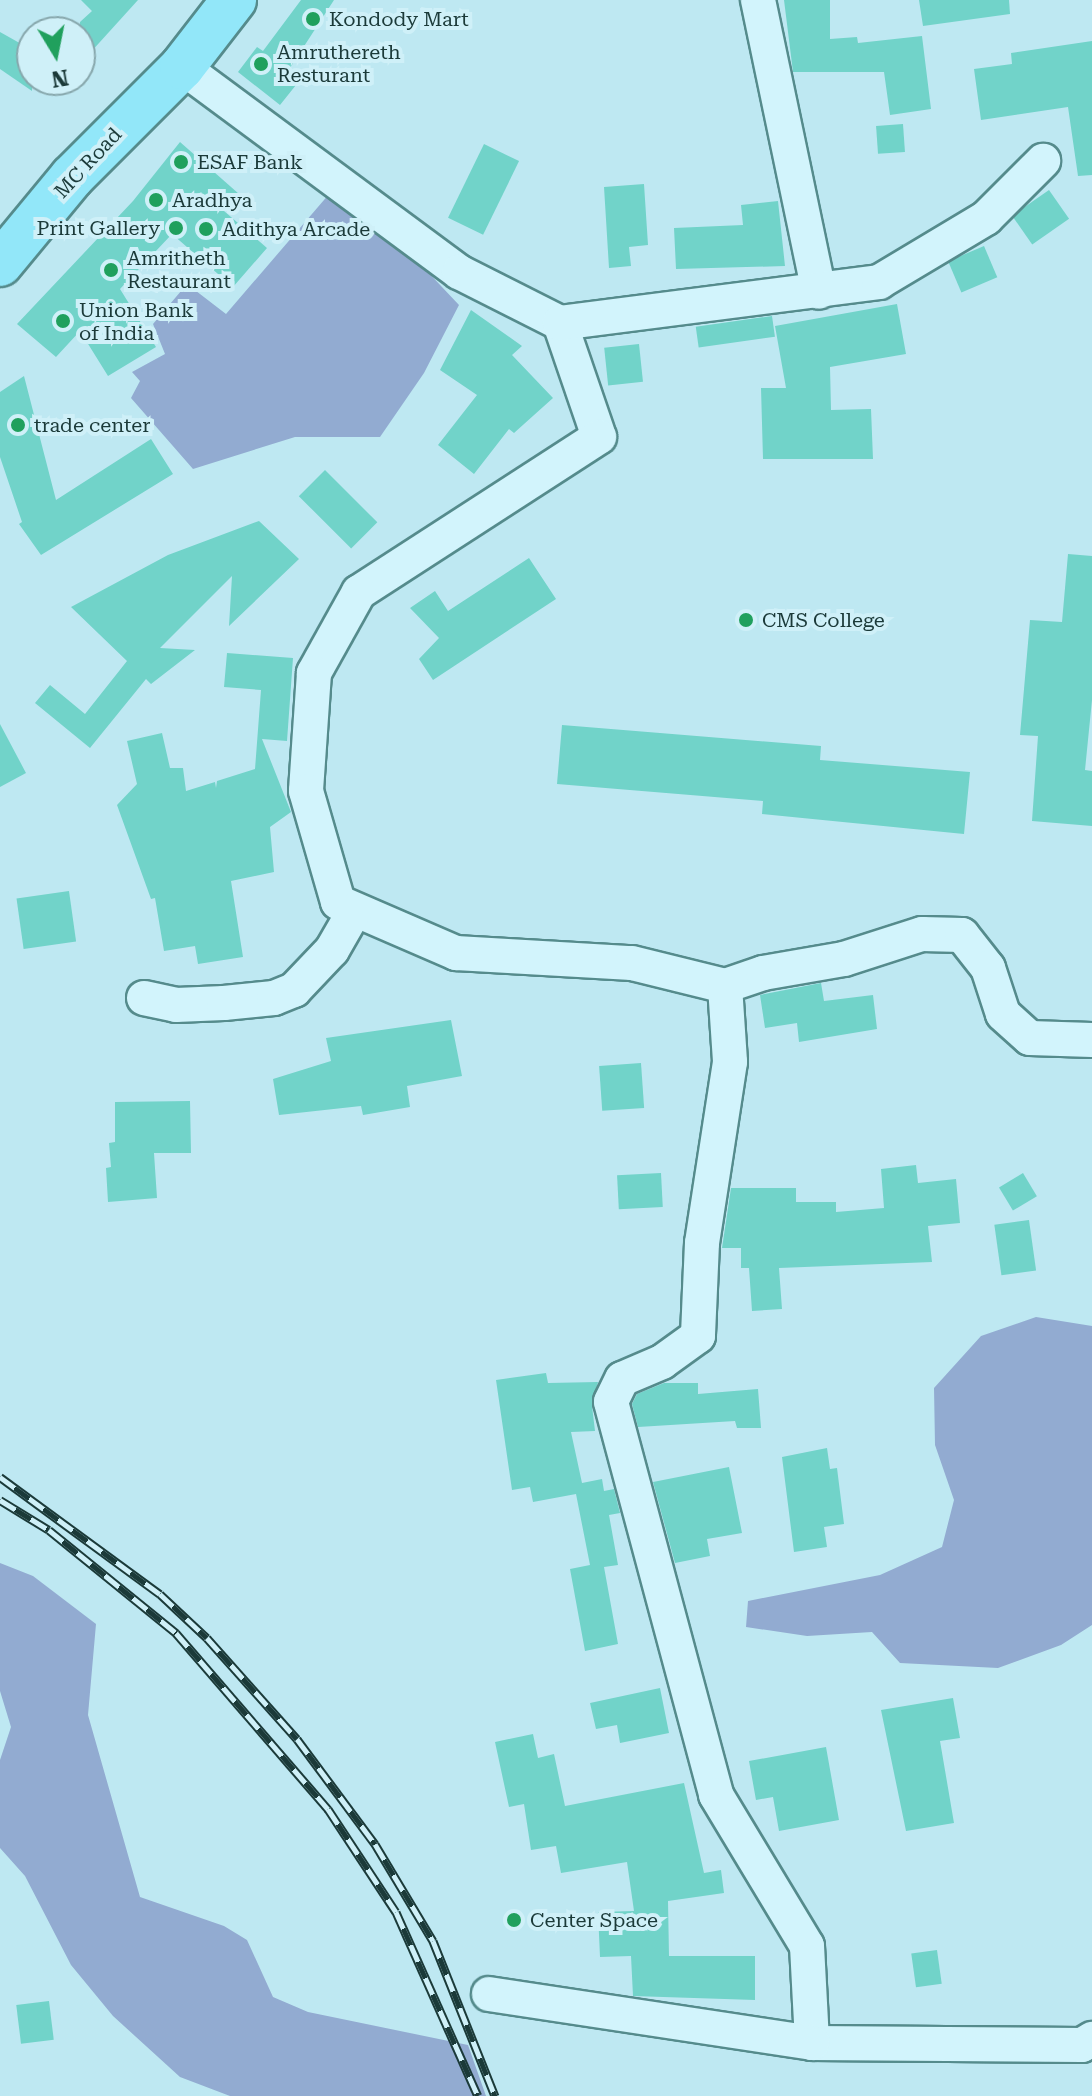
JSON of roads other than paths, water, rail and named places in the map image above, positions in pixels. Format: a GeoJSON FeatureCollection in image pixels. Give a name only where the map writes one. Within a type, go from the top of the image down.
{"type":"FeatureCollection","features":[{"type":"Feature","properties":{"kind":"main road","name":"MC Road"},"geometry":{"type":"LineString","coordinates":[[182,67],[214,0]]}},
{"type":"Feature","properties":{"kind":"main road","name":"MC Road"},"geometry":{"type":"LineString","coordinates":[[0,264],[72,177],[182,67],[234,0]]}},
{"type":"Feature","properties":{"kind":"street"},"geometry":{"type":"LineString","coordinates":[[758,0],[819,292]]}},
{"type":"Feature","properties":{"kind":"street"},"geometry":{"type":"LineString","coordinates":[[182,67],[459,272],[560,323],[879,282],[986,218],[1043,161]]}},
{"type":"Feature","properties":{"kind":"street"},"geometry":{"type":"LineString","coordinates":[[560,323],[599,437],[359,592],[314,673],[306,791],[338,902],[456,953],[632,963],[725,986],[763,973],[844,959],[922,934],[962,935],[988,968],[1003,1014],[1030,1038],[1092,1040]]}},
{"type":"Feature","properties":{"kind":"street"},"geometry":{"type":"LineString","coordinates":[[144,998],[176,1005],[238,1003],[294,990],[332,950],[355,910]]}},
{"type":"Feature","properties":{"kind":"street"},"geometry":{"type":"LineString","coordinates":[[725,986],[730,1062],[702,1243],[698,1336],[662,1362],[622,1379],[611,1402],[716,1795],[807,1946],[812,2043]]}},
{"type":"Feature","properties":{"kind":"street"},"geometry":{"type":"LineString","coordinates":[[489,1994],[812,2043],[1082,2045],[1092,2039]]}},
{"type":"Feature","properties":{"kind":"railway"},"geometry":{"type":"LineString","coordinates":[[0,1477],[160,1594],[207,1638],[297,1739],[375,1844],[433,1941],[495,2096]]}},
{"type":"Feature","properties":{"kind":"railway"},"geometry":{"type":"LineString","coordinates":[[0,1500],[49,1530],[176,1633],[328,1809],[396,1912],[478,2096]]}},
{"type":"Feature","properties":{"kind":"place","name":"Kondody Mart"},"geometry":{"type":"Point","coordinates":[313,19]}},
{"type":"Feature","properties":{"kind":"place","name":"Amruthereth Resturant"},"geometry":{"type":"Point","coordinates":[261,64]}},
{"type":"Feature","properties":{"kind":"place","name":"ESAF Bank"},"geometry":{"type":"Point","coordinates":[181,162]}},
{"type":"Feature","properties":{"kind":"place","name":"Aradhya"},"geometry":{"type":"Point","coordinates":[156,200]}},
{"type":"Feature","properties":{"kind":"place","name":"Print Gallery"},"geometry":{"type":"Point","coordinates":[176,228]}},
{"type":"Feature","properties":{"kind":"place","name":"Adithya Arcade"},"geometry":{"type":"Point","coordinates":[206,229]}},
{"type":"Feature","properties":{"kind":"place","name":"Amritheth Restaurant"},"geometry":{"type":"Point","coordinates":[111,270]}},
{"type":"Feature","properties":{"kind":"place","name":"Union Bank of India"},"geometry":{"type":"Point","coordinates":[63,321]}},
{"type":"Feature","properties":{"kind":"place","name":"trade center"},"geometry":{"type":"Point","coordinates":[18,425]}},
{"type":"Feature","properties":{"kind":"place","name":"CMS College"},"geometry":{"type":"Point","coordinates":[746,620]}},
{"type":"Feature","properties":{"kind":"place","name":"Center Space"},"geometry":{"type":"Point","coordinates":[514,1920]}}]}
